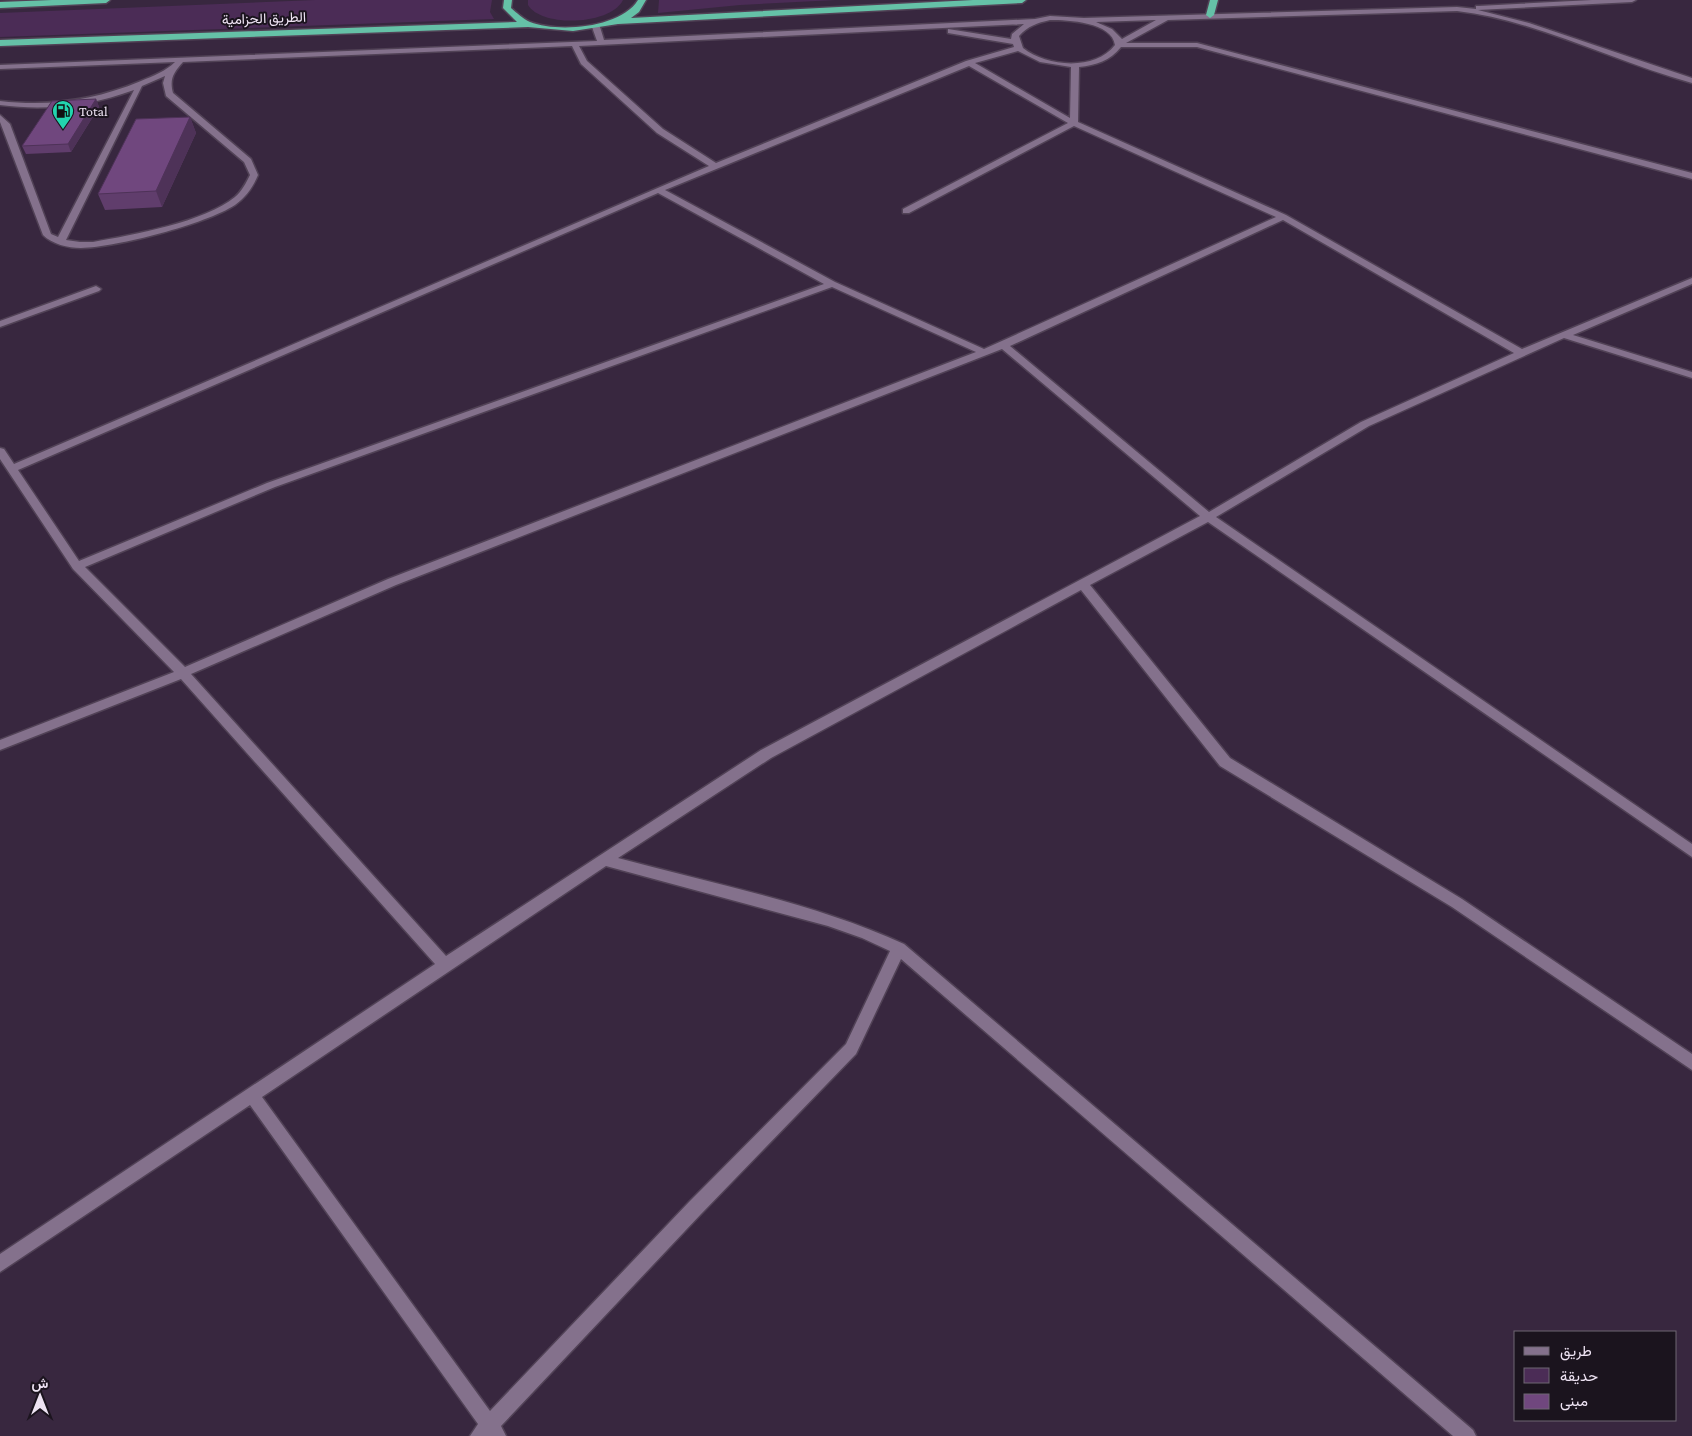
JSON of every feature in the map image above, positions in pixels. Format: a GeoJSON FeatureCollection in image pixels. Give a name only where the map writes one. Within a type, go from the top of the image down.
{"type":"FeatureCollection","features":[{"type":"Feature","properties":{"kind":"highway"},"geometry":{"type":"LineString","coordinates":[[0,5],[106,0]]}},
{"type":"Feature","properties":{"kind":"highway","name":"الطريق الحزامية"},"geometry":{"type":"LineString","coordinates":[[508,0],[507,8],[514,17],[528,24]]}},
{"type":"Feature","properties":{"kind":"highway","name":"الطريق الحزامية"},"geometry":{"type":"LineString","coordinates":[[0,43],[528,24],[548,28],[596,27],[617,21],[632,13],[642,0]]}},
{"type":"Feature","properties":{"kind":"highway","name":"الطريق الحزامية"},"geometry":{"type":"LineString","coordinates":[[617,21],[1022,0]]}},
{"type":"Feature","properties":{"kind":"highway"},"geometry":{"type":"LineString","coordinates":[[1210,16],[1214,0]]}},
{"type":"Feature","properties":{"kind":"street"},"geometry":{"type":"LineString","coordinates":[[0,67],[929,28],[1058,18],[1084,20],[1456,9],[1632,0]]}},
{"type":"Feature","properties":{"kind":"street"},"geometry":{"type":"LineString","coordinates":[[1456,9],[1474,11],[1526,25],[1692,81]]}},
{"type":"Feature","properties":{"kind":"street"},"geometry":{"type":"LineString","coordinates":[[1118,45],[1167,17]]}},
{"type":"Feature","properties":{"kind":"street"},"geometry":{"type":"LineString","coordinates":[[929,28],[1017,45],[1025,53],[1047,62],[1075,64],[1100,60],[1116,51],[1118,39],[1106,28],[1084,20]]}},
{"type":"Feature","properties":{"kind":"street"},"geometry":{"type":"LineString","coordinates":[[1017,45],[1018,30],[1034,21]]}},
{"type":"Feature","properties":{"kind":"street"},"geometry":{"type":"LineString","coordinates":[[596,27],[601,42]]}},
{"type":"Feature","properties":{"kind":"street"},"geometry":{"type":"LineString","coordinates":[[548,28],[551,44]]}},
{"type":"Feature","properties":{"kind":"street"},"geometry":{"type":"LineString","coordinates":[[574,43],[584,62],[660,131],[715,166]]}},
{"type":"Feature","properties":{"kind":"street"},"geometry":{"type":"LineString","coordinates":[[12,469],[658,190],[1017,45]]}},
{"type":"Feature","properties":{"kind":"street"},"geometry":{"type":"LineString","coordinates":[[1118,45],[1197,45],[1692,176]]}},
{"type":"Feature","properties":{"kind":"street"},"geometry":{"type":"LineString","coordinates":[[0,103],[19,106],[59,106],[101,98],[139,87],[169,71],[181,60]]}},
{"type":"Feature","properties":{"kind":"street"},"geometry":{"type":"LineString","coordinates":[[969,63],[1074,123],[1283,218],[1521,353]]}},
{"type":"Feature","properties":{"kind":"street"},"geometry":{"type":"LineString","coordinates":[[1074,123],[1075,64]]}},
{"type":"Feature","properties":{"kind":"street"},"geometry":{"type":"LineString","coordinates":[[0,117],[6,124],[47,235],[60,242],[81,245],[104,242],[196,220],[226,208],[246,192],[254,175],[248,161],[168,94],[166,83],[169,71]]}},
{"type":"Feature","properties":{"kind":"street"},"geometry":{"type":"LineString","coordinates":[[60,242],[139,87]]}},
{"type":"Feature","properties":{"kind":"street"},"geometry":{"type":"LineString","coordinates":[[906,211],[1074,123]]}},
{"type":"Feature","properties":{"kind":"street"},"geometry":{"type":"LineString","coordinates":[[658,190],[832,284],[983,352]]}},
{"type":"Feature","properties":{"kind":"street"},"geometry":{"type":"LineString","coordinates":[[0,745],[183,673],[392,582],[1003,345],[1283,218]]}},
{"type":"Feature","properties":{"kind":"street"},"geometry":{"type":"LineString","coordinates":[[0,1264],[445,965],[766,754],[1208,517],[1365,424],[1521,353],[1692,281]]}},
{"type":"Feature","properties":{"kind":"street"},"geometry":{"type":"LineString","coordinates":[[77,566],[271,484],[832,284]]}},
{"type":"Feature","properties":{"kind":"street"},"geometry":{"type":"LineString","coordinates":[[0,324],[96,289]]}},
{"type":"Feature","properties":{"kind":"street"},"geometry":{"type":"LineString","coordinates":[[1564,335],[1692,376]]}},
{"type":"Feature","properties":{"kind":"street"},"geometry":{"type":"LineString","coordinates":[[1003,345],[1208,517],[1692,851]]}},
{"type":"Feature","properties":{"kind":"street"},"geometry":{"type":"LineString","coordinates":[[0,451],[77,566],[183,673],[445,965]]}},
{"type":"Feature","properties":{"kind":"street"},"geometry":{"type":"LineString","coordinates":[[1083,584],[1225,762],[1457,904],[1692,1063]]}},
{"type":"Feature","properties":{"kind":"street"},"geometry":{"type":"LineString","coordinates":[[603,860],[828,920],[866,933],[899,948],[1467,1436]]}},
{"type":"Feature","properties":{"kind":"street"},"geometry":{"type":"LineString","coordinates":[[252,1095],[489,1432],[696,1208],[851,1049],[899,948]]}},
{"type":"Feature","properties":{"kind":"green space"},"geometry":{"type":"Polygon","coordinates":[[[315,0],[492,0],[490,12],[494,19],[0,37],[0,13],[315,0]]]}},
{"type":"Feature","properties":{"kind":"green space"},"geometry":{"type":"Polygon","coordinates":[[[528,0],[623,0],[616,8],[605,15],[591,19],[561,20],[536,12],[528,5],[528,0]]]}},
{"type":"Feature","properties":{"kind":"green space"},"geometry":{"type":"Polygon","coordinates":[[[659,0],[836,0],[740,5],[658,13],[659,0]]]}},
{"type":"Feature","properties":{"kind":"building","name":"Total"},"geometry":{"type":"Polygon","coordinates":[[[96,99],[68,144],[22,146],[52,101],[96,99]]]}},
{"type":"Feature","properties":{"kind":"building"},"geometry":{"type":"Polygon","coordinates":[[[190,117],[156,191],[98,194],[136,119],[190,117]]]}},
{"type":"Feature","properties":{"kind":"place","name":"Total"},"geometry":{"type":"Point","coordinates":[63,130]}}]}
